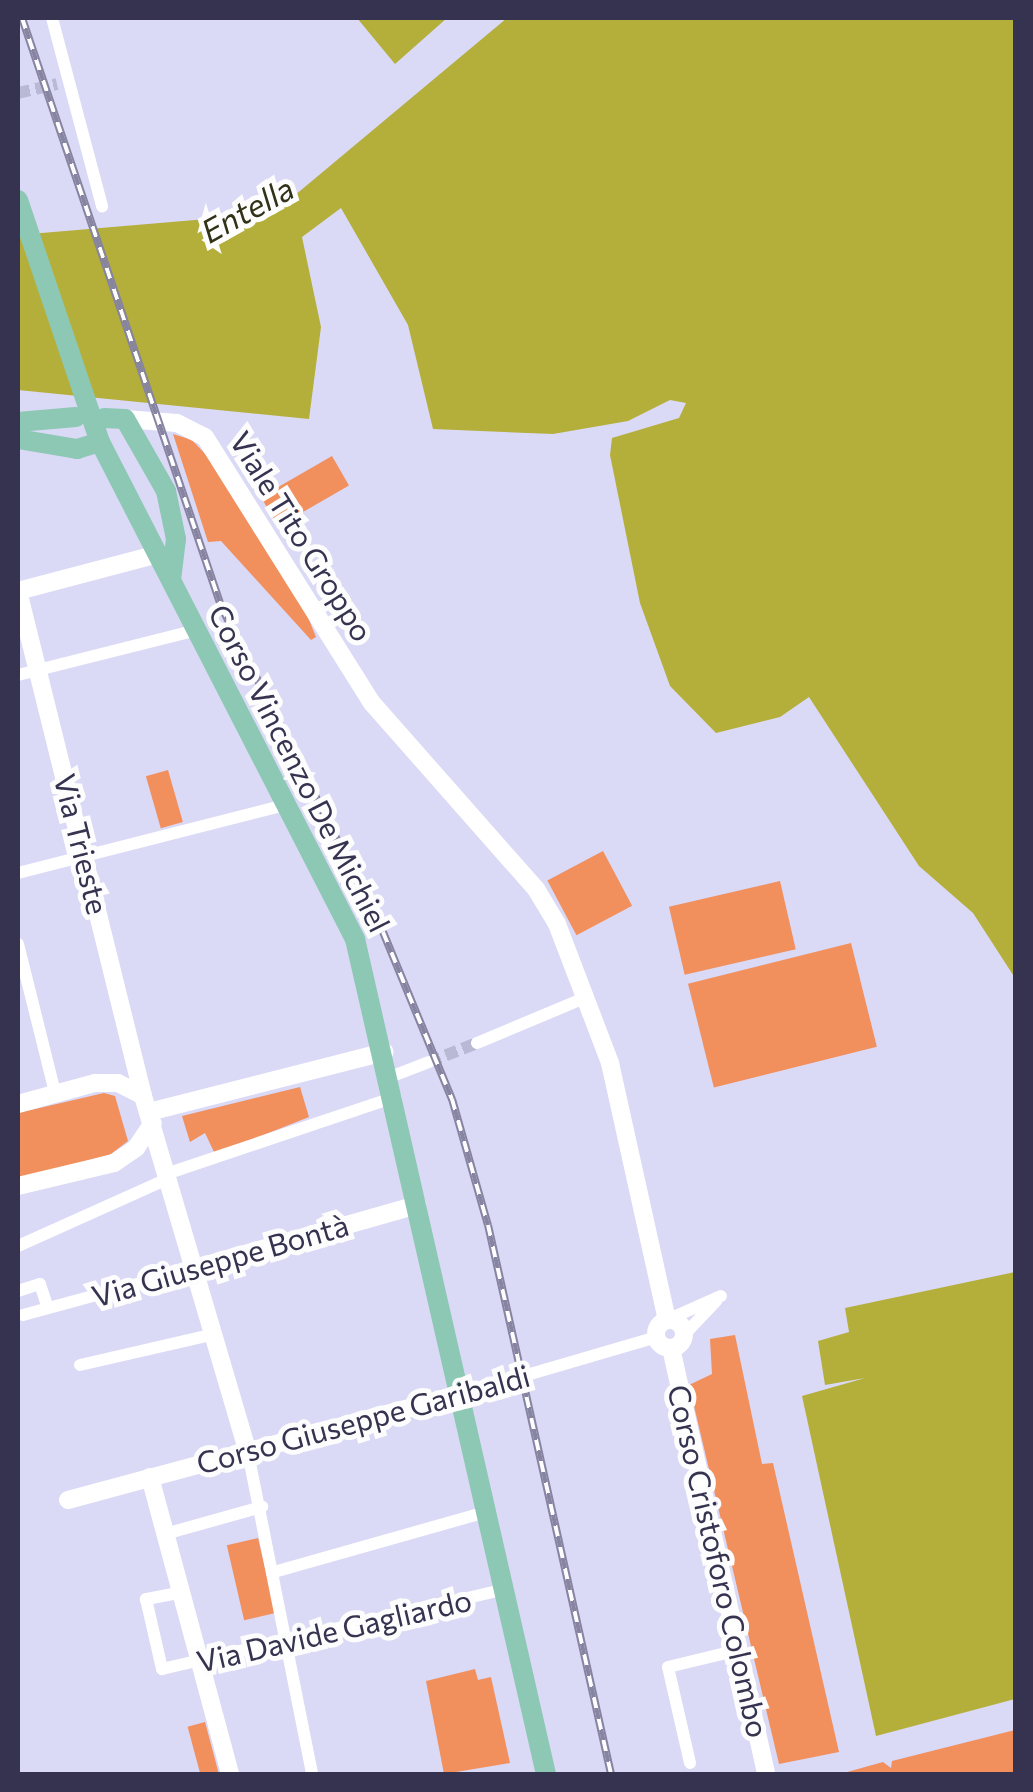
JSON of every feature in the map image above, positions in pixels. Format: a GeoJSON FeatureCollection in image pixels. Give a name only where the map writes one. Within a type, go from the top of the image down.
{"type":"FeatureCollection","features":[{"type":"Feature","properties":{"kind":"main road","name":"Corso Vincenzo De Michiel"},"geometry":{"type":"LineString","coordinates":[[18,200],[54,306],[144,527],[356,939],[546,1774]]}},
{"type":"Feature","properties":{"kind":"main road"},"geometry":{"type":"LineString","coordinates":[[24,420],[76,416]]}},
{"type":"Feature","properties":{"kind":"main road"},"geometry":{"type":"LineString","coordinates":[[18,439],[77,449],[106,427],[159,481],[174,510],[171,580]]}},
{"type":"Feature","properties":{"kind":"main road"},"geometry":{"type":"LineString","coordinates":[[144,527],[163,512],[159,481]]}},
{"type":"Feature","properties":{"kind":"street"},"geometry":{"type":"LineString","coordinates":[[52,18],[62,83],[102,206]]}},
{"type":"Feature","properties":{"kind":"street","name":"Viale Tito Groppo"},"geometry":{"type":"LineString","coordinates":[[106,427],[187,425],[205,437],[360,686],[522,870],[556,924],[587,997]]}},
{"type":"Feature","properties":{"kind":"street"},"geometry":{"type":"LineString","coordinates":[[18,591],[158,554]]}},
{"type":"Feature","properties":{"kind":"street","name":"Via Trieste"},"geometry":{"type":"LineString","coordinates":[[18,591],[166,1176],[248,1454]]}},
{"type":"Feature","properties":{"kind":"street"},"geometry":{"type":"LineString","coordinates":[[18,675],[197,630]]}},
{"type":"Feature","properties":{"kind":"street"},"geometry":{"type":"LineString","coordinates":[[18,874],[288,804]]}},
{"type":"Feature","properties":{"kind":"street"},"geometry":{"type":"LineString","coordinates":[[18,944],[55,1092]]}},
{"type":"Feature","properties":{"kind":"street"},"geometry":{"type":"LineString","coordinates":[[477,1042],[587,997],[610,1063],[666,1320]]}},
{"type":"Feature","properties":{"kind":"street"},"geometry":{"type":"LineString","coordinates":[[149,1110],[384,1052]]}},
{"type":"Feature","properties":{"kind":"street"},"geometry":{"type":"LineString","coordinates":[[18,1246],[166,1176],[392,1087],[429,1062]]}},
{"type":"Feature","properties":{"kind":"street"},"geometry":{"type":"LineString","coordinates":[[18,1104],[55,1092],[118,1083],[149,1110]]}},
{"type":"Feature","properties":{"kind":"street"},"geometry":{"type":"LineString","coordinates":[[18,1186],[114,1162],[136,1148],[149,1110]]}},
{"type":"Feature","properties":{"kind":"street","name":"Via Giuseppe Bontà"},"geometry":{"type":"LineString","coordinates":[[23,1315],[418,1205]]}},
{"type":"Feature","properties":{"kind":"street"},"geometry":{"type":"LineString","coordinates":[[18,1291],[40,1284],[48,1308]]}},
{"type":"Feature","properties":{"kind":"street"},"geometry":{"type":"LineString","coordinates":[[666,1320],[721,1296],[671,1340]]}},
{"type":"Feature","properties":{"kind":"street"},"geometry":{"type":"LineString","coordinates":[[666,1320],[679,1323],[671,1340]]}},
{"type":"Feature","properties":{"kind":"street"},"geometry":{"type":"LineString","coordinates":[[80,1365],[215,1334]]}},
{"type":"Feature","properties":{"kind":"street","name":"Corso Giuseppe Garibaldi"},"geometry":{"type":"LineString","coordinates":[[68,1500],[671,1340]]}},
{"type":"Feature","properties":{"kind":"street","name":"Corso Cristoforo Colombo"},"geometry":{"type":"LineString","coordinates":[[671,1340],[766,1774]]}},
{"type":"Feature","properties":{"kind":"street"},"geometry":{"type":"LineString","coordinates":[[248,1454],[290,1641],[312,1774]]}},
{"type":"Feature","properties":{"kind":"street"},"geometry":{"type":"LineString","coordinates":[[150,1477],[230,1774]]}},
{"type":"Feature","properties":{"kind":"street"},"geometry":{"type":"LineString","coordinates":[[165,1534],[262,1508]]}},
{"type":"Feature","properties":{"kind":"street"},"geometry":{"type":"LineString","coordinates":[[274,1572],[489,1511]]}},
{"type":"Feature","properties":{"kind":"street","name":"Via Davide Gagliardo"},"geometry":{"type":"LineString","coordinates":[[184,1592],[146,1599],[162,1669],[506,1590]]}},
{"type":"Feature","properties":{"kind":"street"},"geometry":{"type":"LineString","coordinates":[[690,1763],[668,1667],[739,1650]]}},
{"type":"Feature","properties":{"kind":"shaded area"},"geometry":{"type":"Polygon","coordinates":[[[357,18],[447,18],[395,64],[357,18]]]}},
{"type":"Feature","properties":{"kind":"shaded area"},"geometry":{"type":"Polygon","coordinates":[[[507,18],[1015,18],[1015,978],[973,913],[919,866],[809,697],[780,717],[716,733],[670,686],[640,603],[610,455],[612,438],[679,418],[686,403],[670,400],[628,421],[553,434],[433,429],[408,325],[341,208],[302,237],[321,327],[309,419],[18,390],[18,235],[260,212],[288,201],[507,18]]]}},
{"type":"Feature","properties":{"kind":"shaded area"},"geometry":{"type":"Polygon","coordinates":[[[173,434],[192,440],[209,458],[303,605],[316,637],[311,640],[221,541],[208,542],[173,434]]]}},
{"type":"Feature","properties":{"kind":"shaded area"},"geometry":{"type":"Polygon","coordinates":[[[332,456],[349,485],[278,526],[261,497],[332,456]]]}},
{"type":"Feature","properties":{"kind":"shaded area"},"geometry":{"type":"Polygon","coordinates":[[[168,770],[183,822],[161,828],[146,776],[168,770]]]}},
{"type":"Feature","properties":{"kind":"shaded area"},"geometry":{"type":"Polygon","coordinates":[[[603,851],[632,906],[576,935],[547,881],[603,851]]]}},
{"type":"Feature","properties":{"kind":"shaded area"},"geometry":{"type":"Polygon","coordinates":[[[780,881],[796,949],[685,975],[669,907],[780,881]]]}},
{"type":"Feature","properties":{"kind":"shaded area"},"geometry":{"type":"Polygon","coordinates":[[[851,943],[877,1047],[714,1087],[688,984],[851,943]]]}},
{"type":"Feature","properties":{"kind":"shaded area"},"geometry":{"type":"Polygon","coordinates":[[[300,1087],[309,1117],[215,1154],[205,1133],[190,1142],[182,1116],[300,1087]]]}},
{"type":"Feature","properties":{"kind":"shaded area"},"geometry":{"type":"Polygon","coordinates":[[[104,1093],[115,1096],[128,1141],[111,1154],[18,1180],[18,1113],[104,1093]]]}},
{"type":"Feature","properties":{"kind":"shaded area"},"geometry":{"type":"Polygon","coordinates":[[[1015,1272],[1015,1699],[876,1736],[802,1396],[865,1378],[825,1385],[818,1341],[849,1332],[845,1308],[1015,1272]]]}},
{"type":"Feature","properties":{"kind":"shaded area"},"geometry":{"type":"Polygon","coordinates":[[[735,1335],[762,1464],[773,1463],[839,1752],[779,1764],[689,1385],[712,1374],[710,1339],[735,1335]]]}},
{"type":"Feature","properties":{"kind":"shaded area"},"geometry":{"type":"Polygon","coordinates":[[[258,1538],[275,1613],[244,1620],[227,1545],[258,1538]]]}},
{"type":"Feature","properties":{"kind":"shaded area"},"geometry":{"type":"Polygon","coordinates":[[[475,1669],[478,1680],[491,1677],[510,1763],[444,1774],[426,1681],[475,1669]]]}},
{"type":"Feature","properties":{"kind":"shaded area"},"geometry":{"type":"Polygon","coordinates":[[[205,1722],[219,1774],[200,1774],[188,1727],[205,1722]]]}},
{"type":"Feature","properties":{"kind":"shaded area"},"geometry":{"type":"Polygon","coordinates":[[[1015,1730],[1015,1774],[840,1774],[883,1762],[891,1768],[892,1761],[1015,1730]]]}},
{"type":"Feature","properties":{"kind":"tunnel"},"geometry":{"type":"LineString","coordinates":[[18,93],[57,84]]}},
{"type":"Feature","properties":{"kind":"tunnel"},"geometry":{"type":"LineString","coordinates":[[429,1062],[477,1043]]}},
{"type":"Feature","properties":{"kind":"railway"},"geometry":{"type":"LineString","coordinates":[[22,18],[221,606],[383,932],[452,1099],[488,1225],[611,1774]]}},
{"type":"Feature","properties":{"kind":"water label","name":"Entella"},"geometry":{"type":"Point","coordinates":[247,209]}}]}
